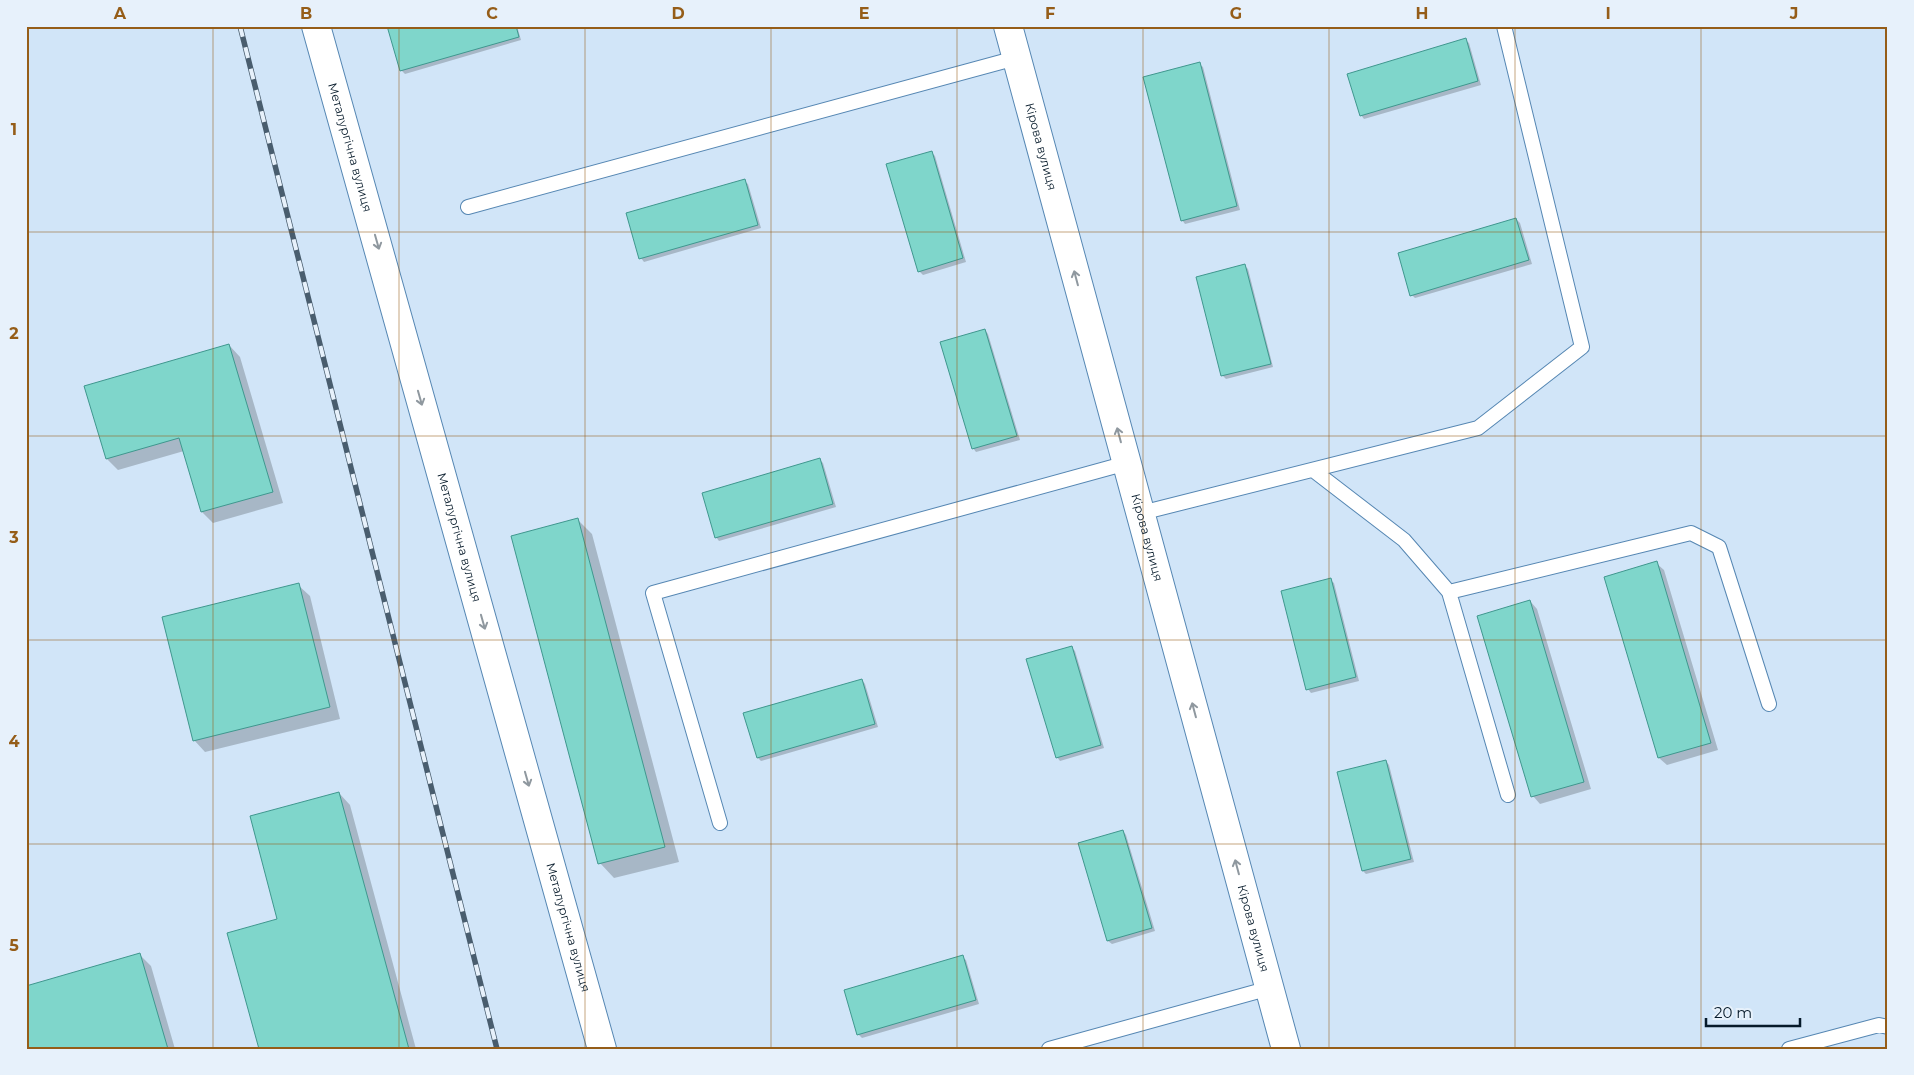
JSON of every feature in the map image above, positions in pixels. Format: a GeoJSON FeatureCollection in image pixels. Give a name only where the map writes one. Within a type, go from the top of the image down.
{"type":"FeatureCollection","features":[{"type":"Feature","properties":{"kind":"street","name":"Металургічна вулиця"},"geometry":{"type":"LineString","coordinates":[[316,26],[602,1049]]}},
{"type":"Feature","properties":{"kind":"street","name":"Кірова вулиця"},"geometry":{"type":"LineString","coordinates":[[1008,26],[1286,1049]]}},
{"type":"Feature","properties":{"kind":"lane"},"geometry":{"type":"LineString","coordinates":[[1140,513],[1478,428],[1582,348],[1504,26]]}},
{"type":"Feature","properties":{"kind":"lane"},"geometry":{"type":"LineString","coordinates":[[468,207],[1016,58]]}},
{"type":"Feature","properties":{"kind":"lane"},"geometry":{"type":"LineString","coordinates":[[720,823],[653,593],[1127,463]]}},
{"type":"Feature","properties":{"kind":"lane"},"geometry":{"type":"LineString","coordinates":[[1313,470],[1404,540],[1449,592],[1508,795]]}},
{"type":"Feature","properties":{"kind":"lane"},"geometry":{"type":"LineString","coordinates":[[1449,592],[1691,533],[1718,547],[1769,704]]}},
{"type":"Feature","properties":{"kind":"lane"},"geometry":{"type":"LineString","coordinates":[[1049,1049],[1270,988]]}},
{"type":"Feature","properties":{"kind":"lane"},"geometry":{"type":"LineString","coordinates":[[1788,1049],[1879,1025],[1888,1027]]}},
{"type":"Feature","properties":{"kind":"building"},"geometry":{"type":"Polygon","coordinates":[[[387,26],[516,26],[519,37],[400,71],[387,26]]]}},
{"type":"Feature","properties":{"kind":"building"},"geometry":{"type":"Polygon","coordinates":[[[1466,38],[1478,81],[1360,116],[1347,74],[1466,38]]]}},
{"type":"Feature","properties":{"kind":"building"},"geometry":{"type":"Polygon","coordinates":[[[1200,62],[1237,206],[1181,221],[1143,77],[1200,62]]]}},
{"type":"Feature","properties":{"kind":"building"},"geometry":{"type":"Polygon","coordinates":[[[932,151],[963,258],[918,272],[886,164],[932,151]]]}},
{"type":"Feature","properties":{"kind":"building"},"geometry":{"type":"Polygon","coordinates":[[[745,179],[758,225],[639,259],[626,213],[745,179]]]}},
{"type":"Feature","properties":{"kind":"building"},"geometry":{"type":"Polygon","coordinates":[[[1516,218],[1529,260],[1410,296],[1398,253],[1516,218]]]}},
{"type":"Feature","properties":{"kind":"building"},"geometry":{"type":"Polygon","coordinates":[[[1245,264],[1271,364],[1221,376],[1196,277],[1245,264]]]}},
{"type":"Feature","properties":{"kind":"building"},"geometry":{"type":"Polygon","coordinates":[[[985,329],[1017,436],[972,449],[940,342],[985,329]]]}},
{"type":"Feature","properties":{"kind":"building"},"geometry":{"type":"Polygon","coordinates":[[[229,344],[273,492],[201,512],[179,438],[106,459],[84,386],[229,344]]]}},
{"type":"Feature","properties":{"kind":"building"},"geometry":{"type":"Polygon","coordinates":[[[820,458],[833,504],[715,538],[702,493],[820,458]]]}},
{"type":"Feature","properties":{"kind":"building"},"geometry":{"type":"Polygon","coordinates":[[[578,518],[665,847],[598,864],[511,536],[578,518]]]}},
{"type":"Feature","properties":{"kind":"building"},"geometry":{"type":"Polygon","coordinates":[[[1657,561],[1711,743],[1658,758],[1604,577],[1657,561]]]}},
{"type":"Feature","properties":{"kind":"building"},"geometry":{"type":"Polygon","coordinates":[[[1331,578],[1356,677],[1306,690],[1281,591],[1331,578]]]}},
{"type":"Feature","properties":{"kind":"building"},"geometry":{"type":"Polygon","coordinates":[[[299,583],[330,707],[193,741],[162,617],[299,583]]]}},
{"type":"Feature","properties":{"kind":"building"},"geometry":{"type":"Polygon","coordinates":[[[1530,600],[1584,782],[1531,797],[1477,616],[1530,600]]]}},
{"type":"Feature","properties":{"kind":"building"},"geometry":{"type":"Polygon","coordinates":[[[1072,646],[1101,745],[1056,758],[1026,659],[1072,646]]]}},
{"type":"Feature","properties":{"kind":"building"},"geometry":{"type":"Polygon","coordinates":[[[862,679],[875,724],[757,758],[743,713],[862,679]]]}},
{"type":"Feature","properties":{"kind":"building"},"geometry":{"type":"Polygon","coordinates":[[[1386,760],[1411,859],[1362,871],[1337,772],[1386,760]]]}},
{"type":"Feature","properties":{"kind":"building"},"geometry":{"type":"Polygon","coordinates":[[[339,792],[409,1049],[259,1049],[227,933],[277,919],[250,816],[339,792]]]}},
{"type":"Feature","properties":{"kind":"building"},"geometry":{"type":"Polygon","coordinates":[[[1123,830],[1152,928],[1107,941],[1078,843],[1123,830]]]}},
{"type":"Feature","properties":{"kind":"building"},"geometry":{"type":"Polygon","coordinates":[[[140,953],[168,1049],[26,1049],[26,986],[140,953]]]}},
{"type":"Feature","properties":{"kind":"building"},"geometry":{"type":"Polygon","coordinates":[[[963,955],[976,1000],[857,1035],[844,990],[963,955]]]}},
{"type":"Feature","properties":{"kind":"railway"},"geometry":{"type":"LineString","coordinates":[[240,26],[497,1049]]}}]}
